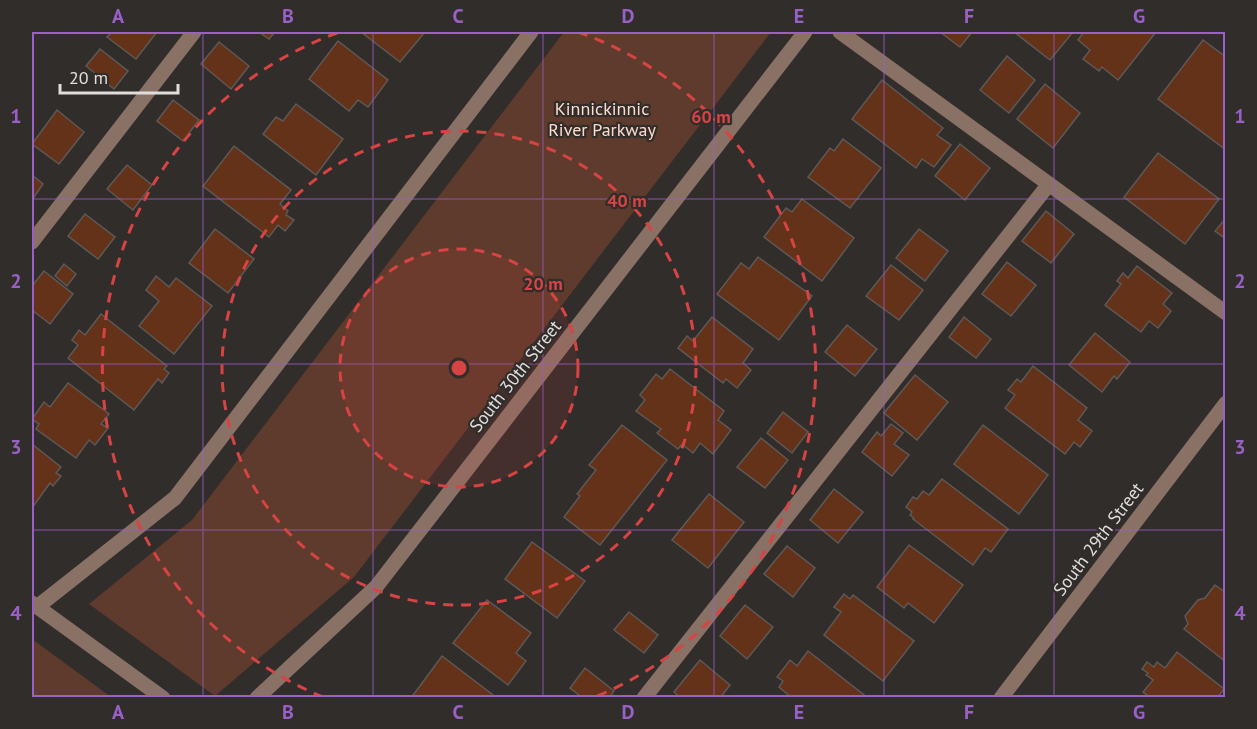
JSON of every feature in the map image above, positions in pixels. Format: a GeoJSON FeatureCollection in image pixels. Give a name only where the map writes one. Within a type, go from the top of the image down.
{"type":"FeatureCollection","features":[{"type":"Feature","properties":{"kind":"street"},"geometry":{"type":"LineString","coordinates":[[32,242],[194,32]]}},
{"type":"Feature","properties":{"kind":"street"},"geometry":{"type":"LineString","coordinates":[[163,698],[34,605],[175,498],[531,32]]}},
{"type":"Feature","properties":{"kind":"street","name":"South 30th Street"},"geometry":{"type":"LineString","coordinates":[[257,698],[376,587],[805,32]]}},
{"type":"Feature","properties":{"kind":"street"},"geometry":{"type":"LineString","coordinates":[[840,32],[1226,313]]}},
{"type":"Feature","properties":{"kind":"street"},"geometry":{"type":"LineString","coordinates":[[644,698],[1049,184]]}},
{"type":"Feature","properties":{"kind":"street","name":"South 29th Street"},"geometry":{"type":"LineString","coordinates":[[1001,698],[1226,404]]}},
{"type":"Feature","properties":{"kind":"green space","name":"Kinnickinnic River Parkway"},"geometry":{"type":"Polygon","coordinates":[[[564,32],[771,32],[354,577],[215,696],[89,604],[192,520],[564,32]]]}},
{"type":"Feature","properties":{"kind":"green space"},"geometry":{"type":"Polygon","coordinates":[[[32,639],[111,697],[32,697],[32,639]]]}},
{"type":"Feature","properties":{"kind":"building"},"geometry":{"type":"Polygon","coordinates":[[[112,32],[157,32],[136,59],[107,37],[112,32]]]}},
{"type":"Feature","properties":{"kind":"building"},"geometry":{"type":"Polygon","coordinates":[[[259,32],[275,32],[269,39],[259,32]]]}},
{"type":"Feature","properties":{"kind":"building"},"geometry":{"type":"Polygon","coordinates":[[[361,32],[425,32],[400,62],[361,32]]]}},
{"type":"Feature","properties":{"kind":"building"},"geometry":{"type":"Polygon","coordinates":[[[940,32],[972,32],[960,47],[940,32]]]}},
{"type":"Feature","properties":{"kind":"building"},"geometry":{"type":"Polygon","coordinates":[[[1014,32],[1073,32],[1050,60],[1014,32]]]}},
{"type":"Feature","properties":{"kind":"building"},"geometry":{"type":"Polygon","coordinates":[[[1084,32],[1156,32],[1118,80],[1102,67],[1099,71],[1083,59],[1090,50],[1078,40],[1084,32]]]}},
{"type":"Feature","properties":{"kind":"building"},"geometry":{"type":"Polygon","coordinates":[[[1203,40],[1226,57],[1224,63],[1226,64],[1226,150],[1158,99],[1203,40]]]}},
{"type":"Feature","properties":{"kind":"building"},"geometry":{"type":"Polygon","coordinates":[[[338,41],[388,80],[368,107],[358,100],[349,111],[309,79],[338,41]]]}},
{"type":"Feature","properties":{"kind":"building"},"geometry":{"type":"Polygon","coordinates":[[[219,42],[249,66],[231,89],[201,64],[219,42]]]}},
{"type":"Feature","properties":{"kind":"building"},"geometry":{"type":"Polygon","coordinates":[[[100,49],[128,71],[114,89],[86,66],[100,49]]]}},
{"type":"Feature","properties":{"kind":"building"},"geometry":{"type":"Polygon","coordinates":[[[1007,56],[1035,80],[1009,113],[980,90],[1007,56]]]}},
{"type":"Feature","properties":{"kind":"building"},"geometry":{"type":"Polygon","coordinates":[[[882,80],[943,128],[937,135],[951,145],[934,167],[922,159],[916,168],[852,119],[882,80]]]}},
{"type":"Feature","properties":{"kind":"building"},"geometry":{"type":"Polygon","coordinates":[[[1045,84],[1080,113],[1053,148],[1017,119],[1045,84]]]}},
{"type":"Feature","properties":{"kind":"building"},"geometry":{"type":"Polygon","coordinates":[[[173,100],[199,120],[183,141],[157,121],[173,100]]]}},
{"type":"Feature","properties":{"kind":"building"},"geometry":{"type":"Polygon","coordinates":[[[296,104],[343,139],[316,175],[263,134],[276,117],[283,121],[296,104]]]}},
{"type":"Feature","properties":{"kind":"building"},"geometry":{"type":"Polygon","coordinates":[[[57,110],[84,132],[59,164],[32,144],[57,110]]]}},
{"type":"Feature","properties":{"kind":"building"},"geometry":{"type":"Polygon","coordinates":[[[843,139],[881,168],[850,208],[808,177],[830,148],[834,151],[843,139]]]}},
{"type":"Feature","properties":{"kind":"building"},"geometry":{"type":"Polygon","coordinates":[[[960,144],[990,168],[965,200],[935,176],[960,144]]]}},
{"type":"Feature","properties":{"kind":"building"},"geometry":{"type":"Polygon","coordinates":[[[234,146],[291,190],[280,204],[288,211],[286,215],[294,220],[285,231],[278,225],[269,237],[203,186],[234,146]]]}},
{"type":"Feature","properties":{"kind":"building"},"geometry":{"type":"Polygon","coordinates":[[[1158,153],[1219,199],[1185,244],[1124,197],[1158,153]]]}},
{"type":"Feature","properties":{"kind":"building"},"geometry":{"type":"Polygon","coordinates":[[[127,165],[152,185],[133,210],[107,189],[127,165]]]}},
{"type":"Feature","properties":{"kind":"building"},"geometry":{"type":"Polygon","coordinates":[[[32,175],[43,184],[32,200],[32,175]]]}},
{"type":"Feature","properties":{"kind":"building"},"geometry":{"type":"Polygon","coordinates":[[[802,199],[854,238],[822,281],[764,237],[786,208],[792,212],[802,199]]]}},
{"type":"Feature","properties":{"kind":"building"},"geometry":{"type":"Polygon","coordinates":[[[1046,211],[1074,234],[1051,263],[1022,241],[1046,211]]]}},
{"type":"Feature","properties":{"kind":"building"},"geometry":{"type":"Polygon","coordinates":[[[85,214],[115,237],[98,259],[68,236],[85,214]]]}},
{"type":"Feature","properties":{"kind":"building"},"geometry":{"type":"Polygon","coordinates":[[[1226,218],[1226,239],[1215,231],[1226,218]]]}},
{"type":"Feature","properties":{"kind":"building"},"geometry":{"type":"Polygon","coordinates":[[[215,229],[254,259],[228,293],[189,263],[215,229]]]}},
{"type":"Feature","properties":{"kind":"building"},"geometry":{"type":"Polygon","coordinates":[[[919,229],[948,251],[925,281],[896,258],[919,229]]]}},
{"type":"Feature","properties":{"kind":"building"},"geometry":{"type":"Polygon","coordinates":[[[758,257],[812,296],[779,340],[717,294],[741,263],[749,269],[758,257]]]}},
{"type":"Feature","properties":{"kind":"building"},"geometry":{"type":"Polygon","coordinates":[[[1007,262],[1036,285],[1011,316],[982,294],[1007,262]]]}},
{"type":"Feature","properties":{"kind":"building"},"geometry":{"type":"Polygon","coordinates":[[[64,264],[76,274],[67,286],[55,276],[64,264]]]}},
{"type":"Feature","properties":{"kind":"building"},"geometry":{"type":"Polygon","coordinates":[[[891,265],[923,290],[899,320],[866,296],[891,265]]]}},
{"type":"Feature","properties":{"kind":"building"},"geometry":{"type":"Polygon","coordinates":[[[1137,266],[1172,293],[1163,304],[1171,311],[1158,328],[1149,321],[1141,332],[1105,305],[1121,284],[1117,281],[1123,273],[1128,278],[1137,266]]]}},
{"type":"Feature","properties":{"kind":"building"},"geometry":{"type":"Polygon","coordinates":[[[44,271],[73,294],[50,324],[32,310],[32,286],[44,271]]]}},
{"type":"Feature","properties":{"kind":"building"},"geometry":{"type":"Polygon","coordinates":[[[156,276],[169,287],[176,278],[212,306],[174,354],[139,326],[159,301],[146,290],[156,276]]]}},
{"type":"Feature","properties":{"kind":"building"},"geometry":{"type":"Polygon","coordinates":[[[101,314],[167,366],[164,369],[169,373],[162,383],[158,379],[134,410],[68,358],[78,345],[72,340],[79,330],[85,335],[101,314]]]}},
{"type":"Feature","properties":{"kind":"building"},"geometry":{"type":"Polygon","coordinates":[[[712,317],[753,349],[743,363],[751,370],[737,388],[726,379],[723,383],[678,348],[687,336],[693,341],[712,317]]]}},
{"type":"Feature","properties":{"kind":"building"},"geometry":{"type":"Polygon","coordinates":[[[964,317],[991,339],[976,358],[949,337],[964,317]]]}},
{"type":"Feature","properties":{"kind":"building"},"geometry":{"type":"Polygon","coordinates":[[[847,325],[877,349],[855,376],[825,352],[847,325]]]}},
{"type":"Feature","properties":{"kind":"building"},"geometry":{"type":"Polygon","coordinates":[[[1095,333],[1130,362],[1117,379],[1114,376],[1102,392],[1069,365],[1095,333]]]}},
{"type":"Feature","properties":{"kind":"building"},"geometry":{"type":"Polygon","coordinates":[[[1033,366],[1087,408],[1078,420],[1092,431],[1080,447],[1074,442],[1065,454],[1005,408],[1015,395],[1008,390],[1017,379],[1021,382],[1033,366]]]}},
{"type":"Feature","properties":{"kind":"building"},"geometry":{"type":"Polygon","coordinates":[[[670,369],[724,411],[718,420],[731,430],[713,454],[700,443],[693,453],[682,444],[678,449],[657,433],[661,429],[636,411],[645,400],[640,395],[656,374],[662,379],[670,369]]]}},
{"type":"Feature","properties":{"kind":"building"},"geometry":{"type":"Polygon","coordinates":[[[915,375],[948,402],[917,440],[884,413],[915,375]]]}},
{"type":"Feature","properties":{"kind":"building"},"geometry":{"type":"Polygon","coordinates":[[[68,383],[109,414],[101,424],[108,428],[95,445],[89,440],[76,458],[36,429],[39,424],[32,419],[44,402],[50,407],[68,383]]]}},
{"type":"Feature","properties":{"kind":"building"},"geometry":{"type":"Polygon","coordinates":[[[783,412],[808,432],[792,453],[767,433],[783,412]]]}},
{"type":"Feature","properties":{"kind":"building"},"geometry":{"type":"Polygon","coordinates":[[[891,424],[903,433],[894,444],[909,455],[892,476],[862,452],[877,432],[881,436],[891,424]]]}},
{"type":"Feature","properties":{"kind":"building"},"geometry":{"type":"Polygon","coordinates":[[[622,425],[667,460],[600,545],[564,517],[580,496],[577,494],[596,470],[589,465],[622,425]]]}},
{"type":"Feature","properties":{"kind":"building"},"geometry":{"type":"Polygon","coordinates":[[[983,425],[1048,475],[1019,514],[954,464],[983,425]]]}},
{"type":"Feature","properties":{"kind":"building"},"geometry":{"type":"Polygon","coordinates":[[[761,438],[788,460],[765,488],[737,467],[761,438]]]}},
{"type":"Feature","properties":{"kind":"building"},"geometry":{"type":"Polygon","coordinates":[[[32,444],[61,467],[56,473],[61,476],[53,486],[50,483],[32,508],[32,444]]]}},
{"type":"Feature","properties":{"kind":"building"},"geometry":{"type":"Polygon","coordinates":[[[942,479],[1008,529],[991,552],[985,548],[973,565],[913,519],[910,515],[912,512],[906,507],[913,497],[917,499],[923,491],[929,495],[942,479]]]}},
{"type":"Feature","properties":{"kind":"building"},"geometry":{"type":"Polygon","coordinates":[[[834,489],[863,512],[838,543],[810,520],[834,489]]]}},
{"type":"Feature","properties":{"kind":"building"},"geometry":{"type":"Polygon","coordinates":[[[709,494],[744,522],[708,568],[672,540],[709,494]]]}},
{"type":"Feature","properties":{"kind":"building"},"geometry":{"type":"Polygon","coordinates":[[[532,542],[585,581],[557,618],[505,579],[532,542]]]}},
{"type":"Feature","properties":{"kind":"building"},"geometry":{"type":"Polygon","coordinates":[[[909,545],[963,585],[934,623],[908,603],[904,608],[877,587],[909,545]]]}},
{"type":"Feature","properties":{"kind":"building"},"geometry":{"type":"Polygon","coordinates":[[[787,546],[815,568],[793,597],[764,574],[787,546]]]}},
{"type":"Feature","properties":{"kind":"building"},"geometry":{"type":"Polygon","coordinates":[[[1215,585],[1226,593],[1226,662],[1184,629],[1188,624],[1185,616],[1198,600],[1205,598],[1215,585]]]}},
{"type":"Feature","properties":{"kind":"building"},"geometry":{"type":"Polygon","coordinates":[[[844,594],[850,599],[853,595],[914,641],[883,681],[824,635],[841,612],[834,607],[844,594]]]}},
{"type":"Feature","properties":{"kind":"building"},"geometry":{"type":"Polygon","coordinates":[[[487,600],[531,633],[516,653],[526,661],[508,685],[453,643],[487,600]]]}},
{"type":"Feature","properties":{"kind":"building"},"geometry":{"type":"Polygon","coordinates":[[[745,605],[773,627],[747,659],[720,636],[745,605]]]}},
{"type":"Feature","properties":{"kind":"building"},"geometry":{"type":"Polygon","coordinates":[[[629,612],[658,635],[644,653],[614,630],[629,612]]]}},
{"type":"Feature","properties":{"kind":"building"},"geometry":{"type":"Polygon","coordinates":[[[808,651],[868,698],[792,698],[779,687],[783,681],[777,677],[790,660],[797,666],[808,651]]]}},
{"type":"Feature","properties":{"kind":"building"},"geometry":{"type":"Polygon","coordinates":[[[1177,652],[1224,689],[1217,698],[1151,698],[1143,692],[1153,680],[1142,669],[1147,662],[1154,667],[1157,662],[1165,668],[1177,652]]]}},
{"type":"Feature","properties":{"kind":"building"},"geometry":{"type":"Polygon","coordinates":[[[442,656],[497,698],[411,698],[442,656]]]}},
{"type":"Feature","properties":{"kind":"building"},"geometry":{"type":"Polygon","coordinates":[[[700,660],[730,685],[720,698],[681,698],[674,692],[700,660]]]}},
{"type":"Feature","properties":{"kind":"building"},"geometry":{"type":"Polygon","coordinates":[[[585,668],[614,691],[609,698],[583,698],[570,688],[585,668]]]}}]}
